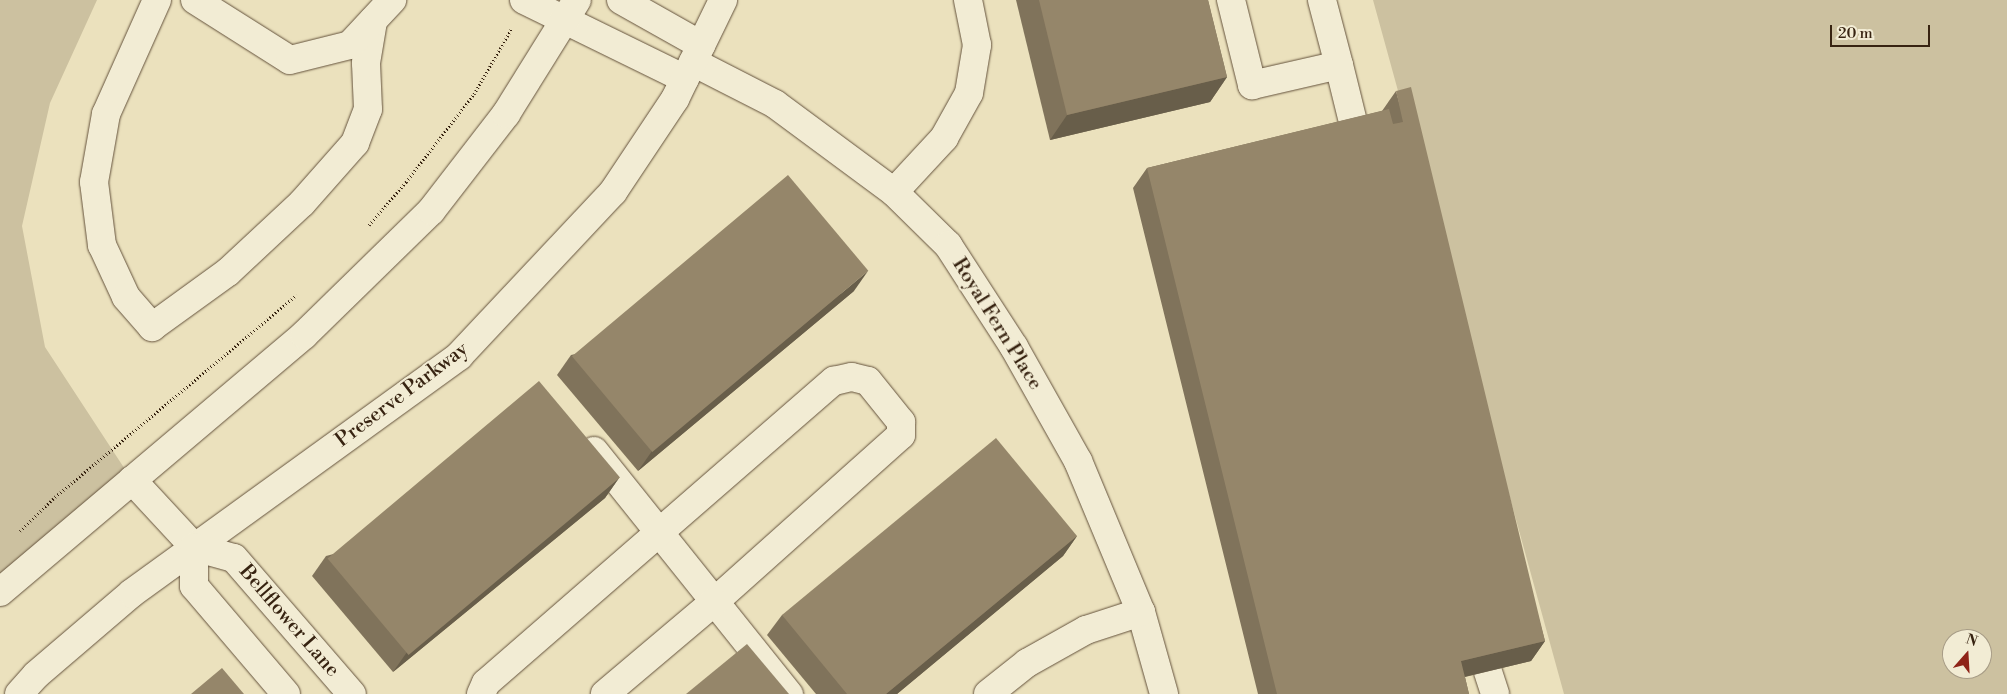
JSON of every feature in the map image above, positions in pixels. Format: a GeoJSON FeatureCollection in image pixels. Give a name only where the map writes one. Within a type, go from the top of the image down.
{"type":"FeatureCollection","features":[{"type":"Feature","properties":{"kind":"street"},"geometry":{"type":"LineString","coordinates":[[156,0],[106,114],[94,182],[102,246],[126,297],[152,327],[228,272],[302,203],[355,144],[368,109],[366,63],[373,21]]}},
{"type":"Feature","properties":{"kind":"street"},"geometry":{"type":"LineString","coordinates":[[195,0],[290,60],[350,45],[392,0]]}},
{"type":"Feature","properties":{"kind":"street"},"geometry":{"type":"LineString","coordinates":[[621,0],[693,62]]}},
{"type":"Feature","properties":{"kind":"street","name":"Preserve Parkway"},"geometry":{"type":"LineString","coordinates":[[19,694],[36,675],[132,593],[459,356],[613,192],[675,100],[723,0]]}},
{"type":"Feature","properties":{"kind":"street"},"geometry":{"type":"LineString","coordinates":[[894,192],[944,138],[969,93],[977,45],[968,0]]}},
{"type":"Feature","properties":{"kind":"street"},"geometry":{"type":"LineString","coordinates":[[1231,0],[1252,85],[1339,65]]}},
{"type":"Feature","properties":{"kind":"street"},"geometry":{"type":"LineString","coordinates":[[1322,0],[1356,134]]}},
{"type":"Feature","properties":{"kind":"street"},"geometry":{"type":"LineString","coordinates":[[529,3],[572,10],[693,62]]}},
{"type":"Feature","properties":{"kind":"street"},"geometry":{"type":"LineString","coordinates":[[0,592],[304,335],[431,212],[506,114],[572,10]]}},
{"type":"Feature","properties":{"kind":"street","name":"Royal Fern Place"},"geometry":{"type":"LineString","coordinates":[[693,62],[774,104],[894,192],[948,244],[1014,348],[1078,461],[1141,612],[1164,694]]}},
{"type":"Feature","properties":{"kind":"street"},"geometry":{"type":"LineString","coordinates":[[481,694],[486,683],[834,381],[852,377],[868,381],[901,422],[901,435],[891,446],[714,602],[605,694]]}},
{"type":"Feature","properties":{"kind":"street"},"geometry":{"type":"LineString","coordinates":[[579,432],[790,694]]}},
{"type":"Feature","properties":{"kind":"street"},"geometry":{"type":"LineString","coordinates":[[132,480],[194,547],[194,586],[286,694]]}},
{"type":"Feature","properties":{"kind":"street","name":"Bellflower Lane"},"geometry":{"type":"LineString","coordinates":[[194,547],[234,558],[352,694]]}},
{"type":"Feature","properties":{"kind":"street"},"geometry":{"type":"LineString","coordinates":[[988,694],[1027,663],[1086,630],[1141,612]]}},
{"type":"Feature","properties":{"kind":"path"},"geometry":{"type":"LineString","coordinates":[[362,233],[406,182],[474,94],[529,3]]}},
{"type":"Feature","properties":{"kind":"path"},"geometry":{"type":"LineString","coordinates":[[14,537],[55,497],[299,293]]}},
{"type":"Feature","properties":{"kind":"shaded area"},"geometry":{"type":"Polygon","coordinates":[[[0,0],[97,0],[50,103],[22,226],[45,347],[132,480],[0,592],[0,0]]]}},
{"type":"Feature","properties":{"kind":"shaded area"},"geometry":{"type":"Polygon","coordinates":[[[1373,0],[2007,0],[2007,694],[1564,694],[1373,0]]]}},
{"type":"Feature","properties":{"kind":"building"},"geometry":{"type":"Polygon","coordinates":[[[1039,0],[1208,0],[1227,77],[1067,115],[1039,0]]]}},
{"type":"Feature","properties":{"kind":"building"},"geometry":{"type":"Polygon","coordinates":[[[1411,87],[1545,641],[1461,661],[1469,694],[1277,694],[1147,168],[1389,109],[1393,124],[1403,122],[1396,91],[1411,87]]]}},
{"type":"Feature","properties":{"kind":"building"},"geometry":{"type":"Polygon","coordinates":[[[788,175],[868,271],[652,452],[572,356],[788,175]]]}},
{"type":"Feature","properties":{"kind":"building"},"geometry":{"type":"Polygon","coordinates":[[[539,381],[620,478],[409,655],[328,558],[539,381]]]}},
{"type":"Feature","properties":{"kind":"building"},"geometry":{"type":"Polygon","coordinates":[[[996,438],[1077,536],[886,694],[847,694],[782,615],[996,438]]]}},
{"type":"Feature","properties":{"kind":"building"},"geometry":{"type":"Polygon","coordinates":[[[747,644],[789,694],[686,694],[747,644]]]}},
{"type":"Feature","properties":{"kind":"building"},"geometry":{"type":"Polygon","coordinates":[[[222,668],[244,694],[191,694],[222,668]]]}}]}
